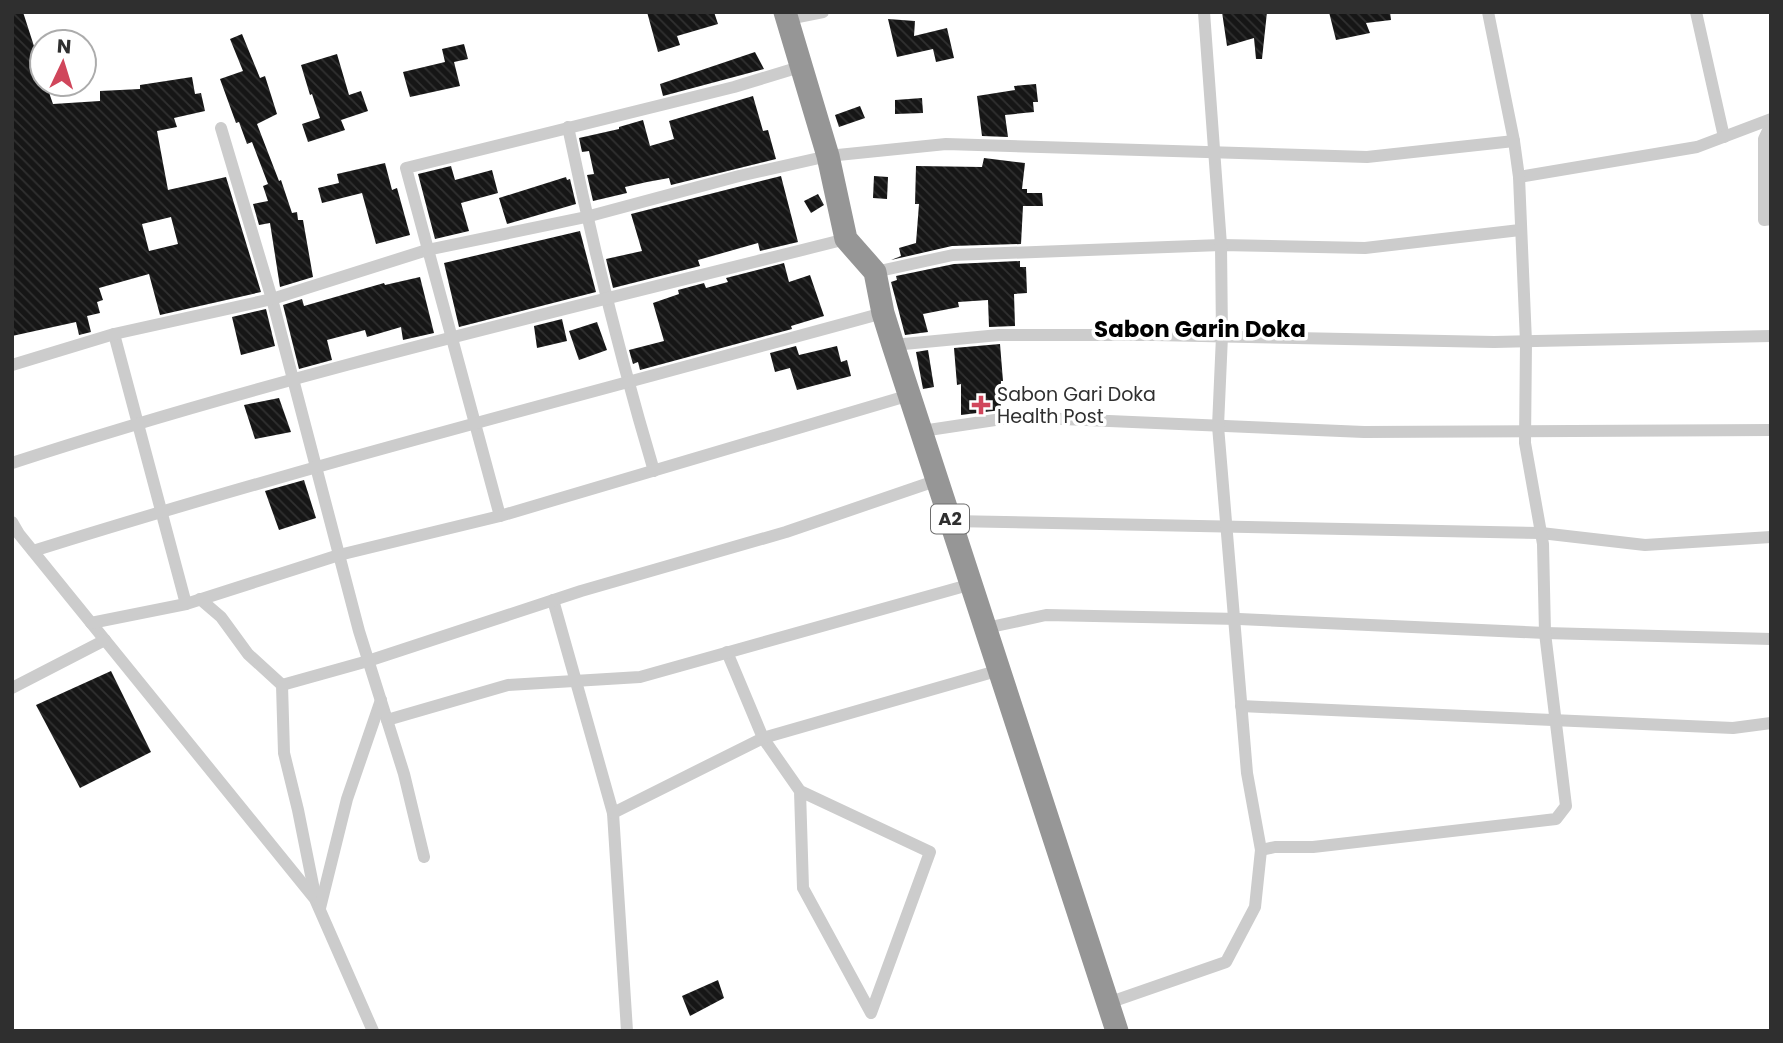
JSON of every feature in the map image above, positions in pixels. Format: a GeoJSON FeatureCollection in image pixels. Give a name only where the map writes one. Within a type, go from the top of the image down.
{"type":"FeatureCollection","features":[{"type":"Feature","properties":{"kind":"highway"},"geometry":{"type":"LineString","coordinates":[[786,16],[828,156],[846,239],[875,272]]}},
{"type":"Feature","properties":{"kind":"highway","name":"A2"},"geometry":{"type":"LineString","coordinates":[[875,272],[893,345],[1117,1031]]}},
{"type":"Feature","properties":{"kind":"street"},"geometry":{"type":"LineString","coordinates":[[786,16],[823,12]]}},
{"type":"Feature","properties":{"kind":"street"},"geometry":{"type":"LineString","coordinates":[[1108,1003],[1226,962],[1255,907],[1261,850],[1247,773],[1218,426],[1222,336],[1221,245],[1205,12]]}},
{"type":"Feature","properties":{"kind":"street"},"geometry":{"type":"LineString","coordinates":[[1261,850],[1275,847],[1313,847],[1556,819],[1566,806],[1545,633],[1541,533],[1525,432],[1526,342],[1519,177],[1488,12]]}},
{"type":"Feature","properties":{"kind":"street"},"geometry":{"type":"LineString","coordinates":[[1696,12],[1724,137]]}},
{"type":"Feature","properties":{"kind":"street"},"geometry":{"type":"LineString","coordinates":[[500,516],[406,168],[734,87],[803,66]]}},
{"type":"Feature","properties":{"kind":"street"},"geometry":{"type":"LineString","coordinates":[[1519,177],[1697,147],[1771,122]]}},
{"type":"Feature","properties":{"kind":"street"},"geometry":{"type":"LineString","coordinates":[[1771,122],[1764,139],[1764,220],[1771,219]]}},
{"type":"Feature","properties":{"kind":"street"},"geometry":{"type":"LineString","coordinates":[[568,127],[586,217],[628,383],[654,471]]}},
{"type":"Feature","properties":{"kind":"street"},"geometry":{"type":"LineString","coordinates":[[221,128],[272,299],[315,467],[368,661],[404,774],[424,857]]}},
{"type":"Feature","properties":{"kind":"street"},"geometry":{"type":"LineString","coordinates":[[12,365],[114,334],[272,299],[427,250],[586,217],[738,176],[828,156],[946,144],[1367,157],[1514,141]]}},
{"type":"Feature","properties":{"kind":"street"},"geometry":{"type":"LineString","coordinates":[[875,272],[953,255],[1221,245],[1365,248],[1520,230]]}},
{"type":"Feature","properties":{"kind":"street"},"geometry":{"type":"LineString","coordinates":[[12,463],[137,422],[846,239]]}},
{"type":"Feature","properties":{"kind":"street"},"geometry":{"type":"LineString","coordinates":[[33,551],[315,467],[883,313]]}},
{"type":"Feature","properties":{"kind":"street"},"geometry":{"type":"LineString","coordinates":[[114,334],[186,604]]}},
{"type":"Feature","properties":{"kind":"street"},"geometry":{"type":"LineString","coordinates":[[893,345],[999,335],[1526,342],[1771,336]]}},
{"type":"Feature","properties":{"kind":"street"},"geometry":{"type":"LineString","coordinates":[[92,623],[186,604],[339,555],[500,516],[910,395]]}},
{"type":"Feature","properties":{"kind":"street"},"geometry":{"type":"LineString","coordinates":[[922,431],[1015,418],[1364,432],[1771,430]]}},
{"type":"Feature","properties":{"kind":"street"},"geometry":{"type":"LineString","coordinates":[[282,685],[368,661],[553,600],[786,533],[938,480]]}},
{"type":"Feature","properties":{"kind":"street"},"geometry":{"type":"LineString","coordinates":[[951,521],[1541,533],[1646,545],[1771,537]]}},
{"type":"Feature","properties":{"kind":"street"},"geometry":{"type":"LineString","coordinates":[[12,522],[318,904]]}},
{"type":"Feature","properties":{"kind":"street"},"geometry":{"type":"LineString","coordinates":[[387,720],[508,685],[640,677],[972,584]]}},
{"type":"Feature","properties":{"kind":"street"},"geometry":{"type":"LineString","coordinates":[[200,599],[220,617],[248,654],[282,685],[284,753],[318,904],[373,1031]]}},
{"type":"Feature","properties":{"kind":"street"},"geometry":{"type":"LineString","coordinates":[[553,600],[613,813],[627,1031]]}},
{"type":"Feature","properties":{"kind":"street"},"geometry":{"type":"LineString","coordinates":[[986,628],[1046,615],[1234,619],[1545,633],[1771,639]]}},
{"type":"Feature","properties":{"kind":"street"},"geometry":{"type":"LineString","coordinates":[[12,688],[105,640]]}},
{"type":"Feature","properties":{"kind":"street"},"geometry":{"type":"LineString","coordinates":[[727,652],[763,738],[800,791],[930,852],[871,1013],[803,888],[800,791]]}},
{"type":"Feature","properties":{"kind":"street"},"geometry":{"type":"LineString","coordinates":[[613,813],[763,738],[1000,670]]}},
{"type":"Feature","properties":{"kind":"street"},"geometry":{"type":"LineString","coordinates":[[318,904],[347,799],[380,700]]}},
{"type":"Feature","properties":{"kind":"street"},"geometry":{"type":"LineString","coordinates":[[1241,706],[1733,728],[1771,723]]}},
{"type":"Feature","properties":{"kind":"building"},"geometry":{"type":"Polygon","coordinates":[[[12,12],[23,12],[28,28],[28,98],[51,98],[53,104],[100,101],[100,91],[140,89],[140,85],[192,77],[195,94],[201,93],[205,111],[174,118],[177,127],[157,131],[168,190],[226,177],[261,292],[160,315],[149,274],[99,288],[103,300],[97,302],[100,313],[87,316],[91,332],[79,335],[76,322],[12,336],[12,12]],[[171,217],[142,224],[149,251],[178,244],[171,217]]]}},
{"type":"Feature","properties":{"kind":"building"},"geometry":{"type":"Polygon","coordinates":[[[647,12],[714,12],[718,24],[677,36],[680,45],[658,52],[647,12]]]}},
{"type":"Feature","properties":{"kind":"building"},"geometry":{"type":"Polygon","coordinates":[[[1222,12],[1267,12],[1262,59],[1256,59],[1254,38],[1227,46],[1222,12]]]}},
{"type":"Feature","properties":{"kind":"building"},"geometry":{"type":"Polygon","coordinates":[[[1329,12],[1390,12],[1391,20],[1366,23],[1370,33],[1336,40],[1329,12]]]}},
{"type":"Feature","properties":{"kind":"building"},"geometry":{"type":"Polygon","coordinates":[[[888,19],[915,21],[914,36],[947,28],[954,58],[936,62],[933,49],[897,57],[888,19]]]}},
{"type":"Feature","properties":{"kind":"building"},"geometry":{"type":"Polygon","coordinates":[[[242,34],[260,78],[265,76],[277,114],[257,124],[292,213],[297,212],[298,220],[303,220],[313,277],[280,287],[270,223],[259,225],[253,204],[268,201],[263,186],[268,184],[252,142],[247,144],[239,122],[236,123],[220,79],[243,71],[230,39],[242,34]]]}},
{"type":"Feature","properties":{"kind":"building"},"geometry":{"type":"Polygon","coordinates":[[[464,44],[468,59],[454,62],[460,86],[410,97],[403,72],[445,62],[442,49],[464,44]]]}},
{"type":"Feature","properties":{"kind":"building"},"geometry":{"type":"Polygon","coordinates":[[[755,52],[764,69],[663,96],[660,84],[755,52]]]}},
{"type":"Feature","properties":{"kind":"building"},"geometry":{"type":"Polygon","coordinates":[[[337,54],[349,95],[361,91],[368,111],[341,120],[345,130],[308,142],[302,124],[320,118],[301,65],[337,54]]]}},
{"type":"Feature","properties":{"kind":"building"},"geometry":{"type":"Polygon","coordinates":[[[1036,84],[1038,102],[1033,102],[1034,112],[1005,115],[1008,137],[982,136],[977,96],[1015,90],[1014,86],[1036,84]]]}},
{"type":"Feature","properties":{"kind":"building"},"geometry":{"type":"Polygon","coordinates":[[[753,96],[763,131],[768,130],[776,159],[671,185],[669,178],[625,187],[627,193],[593,201],[587,175],[594,174],[589,151],[582,152],[579,138],[619,129],[643,120],[650,146],[674,139],[669,121],[753,96]]]}},
{"type":"Feature","properties":{"kind":"building"},"geometry":{"type":"Polygon","coordinates":[[[922,98],[923,113],[895,114],[895,100],[922,98]]]}},
{"type":"Feature","properties":{"kind":"building"},"geometry":{"type":"Polygon","coordinates":[[[860,106],[865,118],[839,127],[835,115],[860,106]]]}},
{"type":"Feature","properties":{"kind":"building"},"geometry":{"type":"Polygon","coordinates":[[[984,158],[1025,163],[1022,189],[1027,189],[1027,193],[1042,193],[1043,206],[1023,206],[1021,244],[952,246],[891,260],[901,256],[899,248],[916,243],[919,204],[915,204],[916,166],[982,167],[984,158]]]}},
{"type":"Feature","properties":{"kind":"building"},"geometry":{"type":"Polygon","coordinates":[[[385,163],[392,190],[397,188],[410,235],[376,244],[362,193],[322,203],[318,188],[339,183],[337,174],[385,163]]]}},
{"type":"Feature","properties":{"kind":"building"},"geometry":{"type":"Polygon","coordinates":[[[451,166],[455,180],[492,170],[498,193],[461,203],[469,231],[435,239],[418,174],[451,166]]]}},
{"type":"Feature","properties":{"kind":"building"},"geometry":{"type":"Polygon","coordinates":[[[781,176],[798,242],[760,251],[758,243],[698,260],[700,266],[613,288],[606,259],[642,251],[631,214],[781,176]]]}},
{"type":"Feature","properties":{"kind":"building"},"geometry":{"type":"Polygon","coordinates":[[[874,176],[888,177],[887,199],[873,198],[874,176]]]}},
{"type":"Feature","properties":{"kind":"building"},"geometry":{"type":"Polygon","coordinates":[[[566,177],[567,180],[570,179],[576,204],[507,224],[499,198],[566,177]]]}},
{"type":"Feature","properties":{"kind":"building"},"geometry":{"type":"Polygon","coordinates":[[[818,194],[824,205],[811,213],[804,201],[818,194]]]}},
{"type":"Feature","properties":{"kind":"building"},"geometry":{"type":"Polygon","coordinates":[[[580,231],[596,292],[459,327],[444,263],[580,231]]]}},
{"type":"Feature","properties":{"kind":"building"},"geometry":{"type":"Polygon","coordinates":[[[1020,261],[1020,267],[1026,267],[1027,293],[1014,294],[1015,326],[989,327],[988,300],[958,302],[959,307],[923,314],[928,332],[905,335],[891,282],[897,280],[896,276],[954,264],[1020,261]]]}},
{"type":"Feature","properties":{"kind":"building"},"geometry":{"type":"Polygon","coordinates":[[[784,263],[789,282],[810,275],[824,316],[791,326],[792,329],[640,370],[638,362],[633,364],[629,350],[664,341],[653,303],[679,294],[678,290],[704,283],[706,288],[728,282],[726,278],[784,263]]]}},
{"type":"Feature","properties":{"kind":"building"},"geometry":{"type":"Polygon","coordinates":[[[420,277],[434,333],[403,340],[401,327],[367,337],[365,330],[327,340],[332,360],[299,369],[283,305],[302,299],[304,306],[384,283],[385,285],[420,277]]]}},
{"type":"Feature","properties":{"kind":"building"},"geometry":{"type":"Polygon","coordinates":[[[266,309],[275,346],[241,355],[232,317],[266,309]]]}},
{"type":"Feature","properties":{"kind":"building"},"geometry":{"type":"Polygon","coordinates":[[[562,319],[567,341],[537,348],[534,326],[562,319]]]}},
{"type":"Feature","properties":{"kind":"building"},"geometry":{"type":"Polygon","coordinates":[[[597,322],[607,350],[579,360],[569,331],[597,322]]]}},
{"type":"Feature","properties":{"kind":"building"},"geometry":{"type":"Polygon","coordinates":[[[1000,344],[1003,381],[1001,410],[961,415],[961,384],[957,385],[954,348],[1000,344]]]}},
{"type":"Feature","properties":{"kind":"building"},"geometry":{"type":"Polygon","coordinates":[[[796,346],[799,355],[837,346],[841,362],[847,360],[851,376],[797,390],[790,368],[775,372],[770,353],[796,346]]]}},
{"type":"Feature","properties":{"kind":"building"},"geometry":{"type":"Polygon","coordinates":[[[928,350],[934,387],[923,389],[916,352],[928,350]]]}},
{"type":"Feature","properties":{"kind":"building"},"geometry":{"type":"Polygon","coordinates":[[[279,398],[291,432],[255,439],[244,405],[279,398]]]}},
{"type":"Feature","properties":{"kind":"building"},"geometry":{"type":"Polygon","coordinates":[[[304,480],[316,518],[279,530],[265,491],[304,480]]]}},
{"type":"Feature","properties":{"kind":"building"},"geometry":{"type":"Polygon","coordinates":[[[111,671],[151,752],[80,788],[36,705],[111,671]]]}},
{"type":"Feature","properties":{"kind":"building"},"geometry":{"type":"Polygon","coordinates":[[[718,980],[724,998],[690,1016],[682,996],[718,980]]]}},
{"type":"Feature","properties":{"kind":"place","name":"Sabon Gari Doka Health Post"},"geometry":{"type":"Point","coordinates":[981,405]}},
{"type":"Feature","properties":{"kind":"district","name":"Sabon Garin Doka"},"geometry":{"type":"Point","coordinates":[1200,329]}}]}
